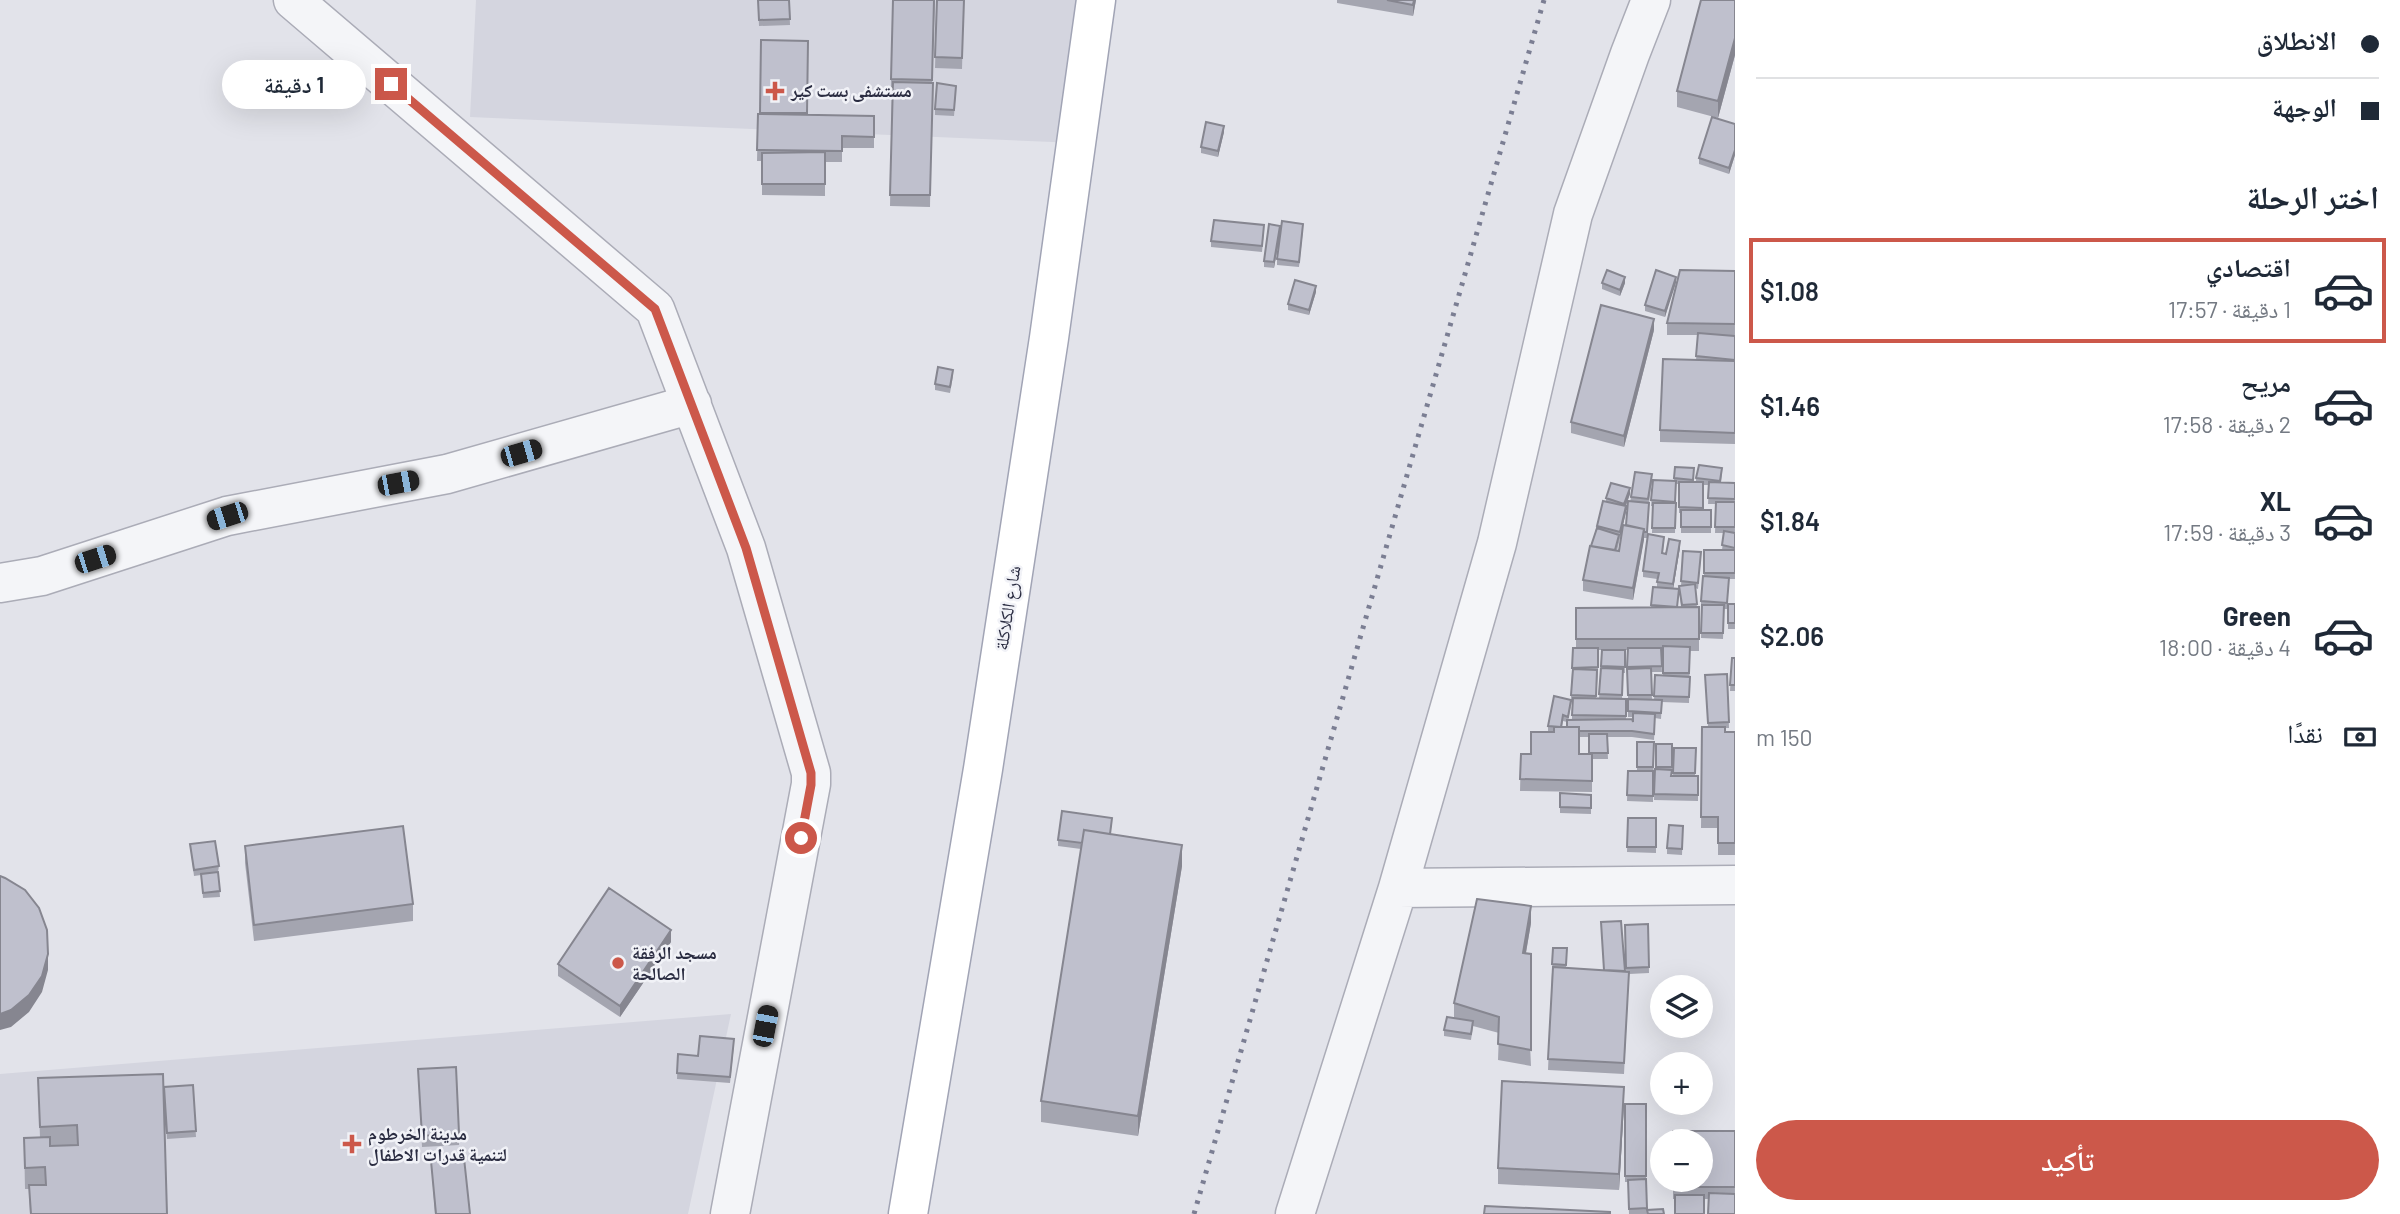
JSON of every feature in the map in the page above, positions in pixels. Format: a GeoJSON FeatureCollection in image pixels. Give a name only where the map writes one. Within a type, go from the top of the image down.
{"type":"FeatureCollection","features":[{"type":"Feature","properties":{"kind":"main road","name":"شارع الكلاكلة"},"geometry":{"type":"LineString","coordinates":[[908,1214],[983,769],[1049,338],[1096,0]]}},
{"type":"Feature","properties":{"kind":"street"},"geometry":{"type":"LineString","coordinates":[[293,0],[655,309],[746,548],[811,773],[811,785],[730,1214]]}},
{"type":"Feature","properties":{"kind":"street"},"geometry":{"type":"LineString","coordinates":[[1295,1214],[1398,888],[1497,543],[1573,214],[1651,0]]}},
{"type":"Feature","properties":{"kind":"street"},"geometry":{"type":"LineString","coordinates":[[0,583],[42,576],[227,516],[447,474],[692,404]]}},
{"type":"Feature","properties":{"kind":"street"},"geometry":{"type":"LineString","coordinates":[[1398,888],[1735,885]]}},
{"type":"Feature","properties":{"kind":"shaded area","name":"مستشفى بست كير"},"geometry":{"type":"Polygon","coordinates":[[[476,0],[1084,0],[1077,143],[470,117],[476,0]]]}},
{"type":"Feature","properties":{"kind":"shaded area","name":"مدينة الخرطوم لتنمية قدرات الاطفال"},"geometry":{"type":"Polygon","coordinates":[[[731,1014],[688,1214],[0,1214],[0,1074],[731,1014]]]}},
{"type":"Feature","properties":{"kind":"building"},"geometry":{"type":"Polygon","coordinates":[[[758,0],[789,0],[790,19],[759,20],[758,0]]]}},
{"type":"Feature","properties":{"kind":"building"},"geometry":{"type":"Polygon","coordinates":[[[893,0],[934,0],[932,80],[891,79],[893,0]]]}},
{"type":"Feature","properties":{"kind":"building"},"geometry":{"type":"Polygon","coordinates":[[[937,0],[964,0],[962,58],[935,57],[937,0]]]}},
{"type":"Feature","properties":{"kind":"building"},"geometry":{"type":"Polygon","coordinates":[[[1387,0],[1414,0],[1413,5],[1387,0]]]}},
{"type":"Feature","properties":{"kind":"building"},"geometry":{"type":"Polygon","coordinates":[[[1701,0],[1735,0],[1735,38],[1718,101],[1677,91],[1701,0]]]}},
{"type":"Feature","properties":{"kind":"building"},"geometry":{"type":"Polygon","coordinates":[[[761,40],[808,41],[807,113],[760,113],[761,40]]]}},
{"type":"Feature","properties":{"kind":"building"},"geometry":{"type":"Polygon","coordinates":[[[893,82],[933,83],[930,195],[890,195],[893,82]]]}},
{"type":"Feature","properties":{"kind":"building"},"geometry":{"type":"Polygon","coordinates":[[[937,83],[956,86],[954,110],[935,109],[937,83]]]}},
{"type":"Feature","properties":{"kind":"building"},"geometry":{"type":"Polygon","coordinates":[[[758,114],[874,116],[874,137],[842,136],[842,151],[757,150],[758,114]]]}},
{"type":"Feature","properties":{"kind":"building"},"geometry":{"type":"Polygon","coordinates":[[[1712,117],[1735,124],[1735,150],[1729,168],[1699,158],[1712,117]]]}},
{"type":"Feature","properties":{"kind":"building"},"geometry":{"type":"Polygon","coordinates":[[[1206,122],[1224,126],[1218,151],[1201,147],[1206,122]]]}},
{"type":"Feature","properties":{"kind":"building"},"geometry":{"type":"Polygon","coordinates":[[[825,152],[825,184],[762,184],[762,153],[825,152]]]}},
{"type":"Feature","properties":{"kind":"building"},"geometry":{"type":"Polygon","coordinates":[[[1214,220],[1264,225],[1262,246],[1211,241],[1214,220]]]}},
{"type":"Feature","properties":{"kind":"building"},"geometry":{"type":"Polygon","coordinates":[[[1282,221],[1303,224],[1299,262],[1277,259],[1282,221]]]}},
{"type":"Feature","properties":{"kind":"building"},"geometry":{"type":"Polygon","coordinates":[[[1269,224],[1280,226],[1274,262],[1264,261],[1269,224]]]}},
{"type":"Feature","properties":{"kind":"building"},"geometry":{"type":"Polygon","coordinates":[[[1607,270],[1625,277],[1620,290],[1602,283],[1607,270]]]}},
{"type":"Feature","properties":{"kind":"building"},"geometry":{"type":"Polygon","coordinates":[[[1656,270],[1676,277],[1665,311],[1645,305],[1656,270]]]}},
{"type":"Feature","properties":{"kind":"building"},"geometry":{"type":"Polygon","coordinates":[[[1680,270],[1735,271],[1735,324],[1667,323],[1680,270]]]}},
{"type":"Feature","properties":{"kind":"building"},"geometry":{"type":"Polygon","coordinates":[[[1295,280],[1316,286],[1309,310],[1288,304],[1295,280]]]}},
{"type":"Feature","properties":{"kind":"building"},"geometry":{"type":"Polygon","coordinates":[[[1601,305],[1654,319],[1624,436],[1571,422],[1601,305]]]}},
{"type":"Feature","properties":{"kind":"building"},"geometry":{"type":"Polygon","coordinates":[[[1698,333],[1735,336],[1735,360],[1696,356],[1698,333]]]}},
{"type":"Feature","properties":{"kind":"building"},"geometry":{"type":"Polygon","coordinates":[[[1663,359],[1735,361],[1735,433],[1660,430],[1663,359]]]}},
{"type":"Feature","properties":{"kind":"building"},"geometry":{"type":"Polygon","coordinates":[[[938,367],[953,370],[950,387],[935,384],[938,367]]]}},
{"type":"Feature","properties":{"kind":"building"},"geometry":{"type":"Polygon","coordinates":[[[1699,465],[1722,468],[1720,481],[1696,478],[1699,465]]]}},
{"type":"Feature","properties":{"kind":"building"},"geometry":{"type":"Polygon","coordinates":[[[1675,467],[1694,468],[1693,480],[1674,478],[1675,467]]]}},
{"type":"Feature","properties":{"kind":"building"},"geometry":{"type":"Polygon","coordinates":[[[1635,472],[1652,474],[1648,499],[1631,497],[1635,472]]]}},
{"type":"Feature","properties":{"kind":"building"},"geometry":{"type":"Polygon","coordinates":[[[1653,480],[1676,481],[1675,502],[1651,500],[1653,480]]]}},
{"type":"Feature","properties":{"kind":"building"},"geometry":{"type":"Polygon","coordinates":[[[1679,482],[1703,482],[1703,508],[1679,507],[1679,482]]]}},
{"type":"Feature","properties":{"kind":"building"},"geometry":{"type":"Polygon","coordinates":[[[1709,482],[1735,483],[1735,499],[1708,498],[1709,482]]]}},
{"type":"Feature","properties":{"kind":"building"},"geometry":{"type":"Polygon","coordinates":[[[1611,483],[1630,488],[1624,504],[1606,498],[1611,483]]]}},
{"type":"Feature","properties":{"kind":"building"},"geometry":{"type":"Polygon","coordinates":[[[1603,501],[1626,506],[1620,532],[1597,526],[1603,501]]]}},
{"type":"Feature","properties":{"kind":"building"},"geometry":{"type":"Polygon","coordinates":[[[1628,501],[1649,503],[1647,532],[1626,525],[1628,501]]]}},
{"type":"Feature","properties":{"kind":"building"},"geometry":{"type":"Polygon","coordinates":[[[1716,502],[1735,502],[1735,527],[1715,527],[1716,502]]]}},
{"type":"Feature","properties":{"kind":"building"},"geometry":{"type":"Polygon","coordinates":[[[1653,503],[1676,503],[1675,528],[1652,528],[1653,503]]]}},
{"type":"Feature","properties":{"kind":"building"},"geometry":{"type":"Polygon","coordinates":[[[1681,510],[1711,510],[1711,527],[1681,527],[1681,510]]]}},
{"type":"Feature","properties":{"kind":"building"},"geometry":{"type":"Polygon","coordinates":[[[1623,525],[1644,529],[1633,588],[1583,580],[1590,546],[1619,551],[1623,525]]]}},
{"type":"Feature","properties":{"kind":"building"},"geometry":{"type":"Polygon","coordinates":[[[1597,528],[1619,535],[1615,550],[1591,546],[1597,528]]]}},
{"type":"Feature","properties":{"kind":"building"},"geometry":{"type":"Polygon","coordinates":[[[1724,531],[1735,533],[1735,548],[1722,545],[1724,531]]]}},
{"type":"Feature","properties":{"kind":"building"},"geometry":{"type":"Polygon","coordinates":[[[1648,534],[1664,537],[1662,553],[1666,554],[1669,539],[1680,541],[1673,584],[1657,582],[1659,573],[1643,571],[1648,534]]]}},
{"type":"Feature","properties":{"kind":"building"},"geometry":{"type":"Polygon","coordinates":[[[1704,550],[1735,550],[1735,573],[1704,573],[1704,550]]]}},
{"type":"Feature","properties":{"kind":"building"},"geometry":{"type":"Polygon","coordinates":[[[1683,551],[1701,552],[1698,583],[1681,581],[1683,551]]]}},
{"type":"Feature","properties":{"kind":"building"},"geometry":{"type":"Polygon","coordinates":[[[1703,576],[1729,578],[1727,603],[1701,601],[1703,576]]]}},
{"type":"Feature","properties":{"kind":"building"},"geometry":{"type":"Polygon","coordinates":[[[1695,584],[1697,604],[1682,605],[1679,586],[1695,584]]]}},
{"type":"Feature","properties":{"kind":"building"},"geometry":{"type":"Polygon","coordinates":[[[1653,587],[1679,589],[1677,607],[1651,605],[1653,587]]]}},
{"type":"Feature","properties":{"kind":"building"},"geometry":{"type":"Polygon","coordinates":[[[1728,604],[1735,604],[1735,623],[1728,623],[1728,604]]]}},
{"type":"Feature","properties":{"kind":"building"},"geometry":{"type":"Polygon","coordinates":[[[1702,605],[1724,605],[1723,633],[1701,633],[1702,605]]]}},
{"type":"Feature","properties":{"kind":"building"},"geometry":{"type":"Polygon","coordinates":[[[1699,607],[1699,639],[1576,639],[1576,608],[1699,607]]]}},
{"type":"Feature","properties":{"kind":"building"},"geometry":{"type":"Polygon","coordinates":[[[1663,646],[1690,647],[1689,673],[1663,673],[1663,646]]]}},
{"type":"Feature","properties":{"kind":"building"},"geometry":{"type":"Polygon","coordinates":[[[1573,648],[1598,648],[1598,667],[1572,668],[1573,648]]]}},
{"type":"Feature","properties":{"kind":"building"},"geometry":{"type":"Polygon","coordinates":[[[1628,648],[1661,648],[1662,666],[1627,667],[1628,648]]]}},
{"type":"Feature","properties":{"kind":"building"},"geometry":{"type":"Polygon","coordinates":[[[1602,650],[1625,650],[1625,667],[1601,666],[1602,650]]]}},
{"type":"Feature","properties":{"kind":"building"},"geometry":{"type":"Polygon","coordinates":[[[1732,658],[1735,658],[1735,685],[1730,685],[1732,658]]]}},
{"type":"Feature","properties":{"kind":"building"},"geometry":{"type":"Polygon","coordinates":[[[1601,668],[1623,669],[1622,695],[1599,694],[1601,668]]]}},
{"type":"Feature","properties":{"kind":"building"},"geometry":{"type":"Polygon","coordinates":[[[1651,668],[1652,695],[1628,695],[1627,669],[1651,668]]]}},
{"type":"Feature","properties":{"kind":"building"},"geometry":{"type":"Polygon","coordinates":[[[1573,669],[1597,670],[1596,696],[1571,695],[1573,669]]]}},
{"type":"Feature","properties":{"kind":"building"},"geometry":{"type":"Polygon","coordinates":[[[1727,674],[1729,722],[1708,723],[1705,675],[1727,674]]]}},
{"type":"Feature","properties":{"kind":"building"},"geometry":{"type":"Polygon","coordinates":[[[1655,675],[1690,677],[1689,697],[1654,696],[1655,675]]]}},
{"type":"Feature","properties":{"kind":"building"},"geometry":{"type":"Polygon","coordinates":[[[1554,696],[1571,700],[1568,717],[1563,715],[1561,727],[1548,726],[1554,696]]]}},
{"type":"Feature","properties":{"kind":"building"},"geometry":{"type":"Polygon","coordinates":[[[1573,698],[1626,699],[1626,716],[1572,715],[1573,698]]]}},
{"type":"Feature","properties":{"kind":"building"},"geometry":{"type":"Polygon","coordinates":[[[1628,699],[1662,700],[1661,713],[1628,711],[1628,699]]]}},
{"type":"Feature","properties":{"kind":"building"},"geometry":{"type":"Polygon","coordinates":[[[1633,713],[1655,714],[1654,734],[1632,731],[1579,731],[1579,727],[1567,727],[1567,720],[1632,719],[1633,722],[1633,713]]]}},
{"type":"Feature","properties":{"kind":"building"},"geometry":{"type":"Polygon","coordinates":[[[1554,727],[1579,727],[1579,754],[1592,754],[1592,781],[1520,779],[1521,754],[1531,754],[1531,732],[1554,732],[1554,727]]]}},
{"type":"Feature","properties":{"kind":"building"},"geometry":{"type":"Polygon","coordinates":[[[1702,727],[1725,727],[1725,732],[1735,732],[1735,843],[1718,843],[1718,817],[1701,817],[1702,727]]]}},
{"type":"Feature","properties":{"kind":"building"},"geometry":{"type":"Polygon","coordinates":[[[1589,734],[1607,734],[1608,753],[1589,753],[1589,734]]]}},
{"type":"Feature","properties":{"kind":"building"},"geometry":{"type":"Polygon","coordinates":[[[1637,742],[1654,742],[1653,767],[1637,767],[1637,742]]]}},
{"type":"Feature","properties":{"kind":"building"},"geometry":{"type":"Polygon","coordinates":[[[1656,744],[1672,744],[1672,767],[1656,767],[1656,744]]]}},
{"type":"Feature","properties":{"kind":"building"},"geometry":{"type":"Polygon","coordinates":[[[1674,748],[1696,748],[1695,773],[1673,773],[1674,748]]]}},
{"type":"Feature","properties":{"kind":"building"},"geometry":{"type":"Polygon","coordinates":[[[1655,769],[1672,770],[1671,776],[1698,776],[1698,795],[1654,794],[1655,769]]]}},
{"type":"Feature","properties":{"kind":"building"},"geometry":{"type":"Polygon","coordinates":[[[1628,771],[1653,771],[1653,796],[1627,795],[1628,771]]]}},
{"type":"Feature","properties":{"kind":"building"},"geometry":{"type":"Polygon","coordinates":[[[1560,793],[1591,795],[1591,808],[1560,807],[1560,793]]]}},
{"type":"Feature","properties":{"kind":"building"},"geometry":{"type":"Polygon","coordinates":[[[1062,811],[1112,818],[1110,834],[1084,830],[1082,843],[1058,840],[1062,811]]]}},
{"type":"Feature","properties":{"kind":"building"},"geometry":{"type":"Polygon","coordinates":[[[1628,818],[1656,818],[1656,847],[1627,847],[1628,818]]]}},
{"type":"Feature","properties":{"kind":"building"},"geometry":{"type":"Polygon","coordinates":[[[1669,825],[1683,826],[1682,849],[1667,848],[1669,825]]]}},
{"type":"Feature","properties":{"kind":"building"},"geometry":{"type":"Polygon","coordinates":[[[403,826],[413,904],[254,925],[245,846],[403,826]]]}},
{"type":"Feature","properties":{"kind":"building"},"geometry":{"type":"Polygon","coordinates":[[[1084,830],[1182,845],[1138,1116],[1041,1101],[1084,830]]]}},
{"type":"Feature","properties":{"kind":"building"},"geometry":{"type":"Polygon","coordinates":[[[215,841],[219,866],[194,870],[190,844],[215,841]]]}},
{"type":"Feature","properties":{"kind":"building"},"geometry":{"type":"Polygon","coordinates":[[[218,872],[220,891],[203,893],[201,874],[218,872]]]}},
{"type":"Feature","properties":{"kind":"building"},"geometry":{"type":"Polygon","coordinates":[[[0,876],[25,890],[39,908],[47,930],[48,954],[42,976],[29,995],[11,1010],[0,1014],[0,876]]]}},
{"type":"Feature","properties":{"kind":"building"},"geometry":{"type":"Polygon","coordinates":[[[609,888],[671,930],[620,1006],[558,964],[609,888]]]}},
{"type":"Feature","properties":{"kind":"building"},"geometry":{"type":"Polygon","coordinates":[[[1477,899],[1531,906],[1523,953],[1531,954],[1531,1050],[1498,1044],[1499,1017],[1454,1003],[1477,899]]]}},
{"type":"Feature","properties":{"kind":"building"},"geometry":{"type":"Polygon","coordinates":[[[1621,921],[1625,971],[1604,970],[1601,922],[1621,921]]]}},
{"type":"Feature","properties":{"kind":"building"},"geometry":{"type":"Polygon","coordinates":[[[1648,924],[1649,967],[1626,968],[1625,925],[1648,924]]]}},
{"type":"Feature","properties":{"kind":"building"},"geometry":{"type":"Polygon","coordinates":[[[1553,948],[1567,948],[1566,965],[1552,964],[1553,948]]]}},
{"type":"Feature","properties":{"kind":"building"},"geometry":{"type":"Polygon","coordinates":[[[1553,967],[1629,972],[1624,1063],[1548,1059],[1553,967]]]}},
{"type":"Feature","properties":{"kind":"building"},"geometry":{"type":"Polygon","coordinates":[[[1447,1017],[1473,1021],[1471,1034],[1444,1030],[1447,1017]]]}},
{"type":"Feature","properties":{"kind":"building"},"geometry":{"type":"Polygon","coordinates":[[[700,1036],[734,1039],[730,1077],[677,1073],[678,1054],[698,1056],[700,1036]]]}},
{"type":"Feature","properties":{"kind":"building"},"geometry":{"type":"Polygon","coordinates":[[[456,1067],[459,1133],[422,1136],[418,1069],[456,1067]]]}},
{"type":"Feature","properties":{"kind":"building"},"geometry":{"type":"Polygon","coordinates":[[[163,1074],[167,1214],[31,1214],[29,1185],[46,1185],[45,1167],[25,1168],[24,1138],[50,1137],[50,1146],[78,1145],[77,1125],[40,1127],[38,1078],[163,1074]]]}},
{"type":"Feature","properties":{"kind":"building"},"geometry":{"type":"Polygon","coordinates":[[[1502,1081],[1624,1087],[1619,1174],[1498,1168],[1502,1081]]]}},
{"type":"Feature","properties":{"kind":"building"},"geometry":{"type":"Polygon","coordinates":[[[193,1085],[196,1131],[167,1133],[164,1087],[193,1085]]]}},
{"type":"Feature","properties":{"kind":"building"},"geometry":{"type":"Polygon","coordinates":[[[1625,1104],[1646,1104],[1646,1176],[1625,1176],[1625,1104]]]}},
{"type":"Feature","properties":{"kind":"building"},"geometry":{"type":"Polygon","coordinates":[[[1713,1131],[1735,1131],[1735,1187],[1713,1187],[1713,1131]]]}},
{"type":"Feature","properties":{"kind":"building"},"geometry":{"type":"Polygon","coordinates":[[[464,1158],[470,1214],[436,1214],[431,1161],[464,1158]]]}},
{"type":"Feature","properties":{"kind":"building"},"geometry":{"type":"Polygon","coordinates":[[[1646,1179],[1647,1208],[1629,1209],[1628,1180],[1646,1179]]]}},
{"type":"Feature","properties":{"kind":"building"},"geometry":{"type":"Polygon","coordinates":[[[1709,1193],[1735,1194],[1735,1214],[1708,1214],[1709,1193]]]}},
{"type":"Feature","properties":{"kind":"building"},"geometry":{"type":"Polygon","coordinates":[[[1675,1195],[1704,1195],[1704,1214],[1675,1214],[1675,1195]]]}},
{"type":"Feature","properties":{"kind":"building"},"geometry":{"type":"Polygon","coordinates":[[[1485,1206],[1610,1212],[1610,1214],[1484,1214],[1485,1206]]]}},
{"type":"Feature","properties":{"kind":"building"},"geometry":{"type":"Polygon","coordinates":[[[1663,1209],[1664,1214],[1648,1214],[1647,1210],[1663,1209]]]}},
{"type":"Feature","properties":{"kind":"railway"},"geometry":{"type":"LineString","coordinates":[[1194,1214],[1544,0]]}},
{"type":"Feature","properties":{"kind":"place","name":"مستشفى بست كير"},"geometry":{"type":"Point","coordinates":[775,91]}},
{"type":"Feature","properties":{"kind":"place","name":"مسجد الرفقة الصالحة"},"geometry":{"type":"Point","coordinates":[618,963]}},
{"type":"Feature","properties":{"kind":"place","name":"مدينة الخرطوم لتنمية قدرات الاطفال"},"geometry":{"type":"Point","coordinates":[352,1144]}},
{"type":"Feature","properties":{"kind":"route"},"geometry":{"type":"LineString","coordinates":[[391,84],[655,309],[746,548],[811,773],[801,838]]}}]}
